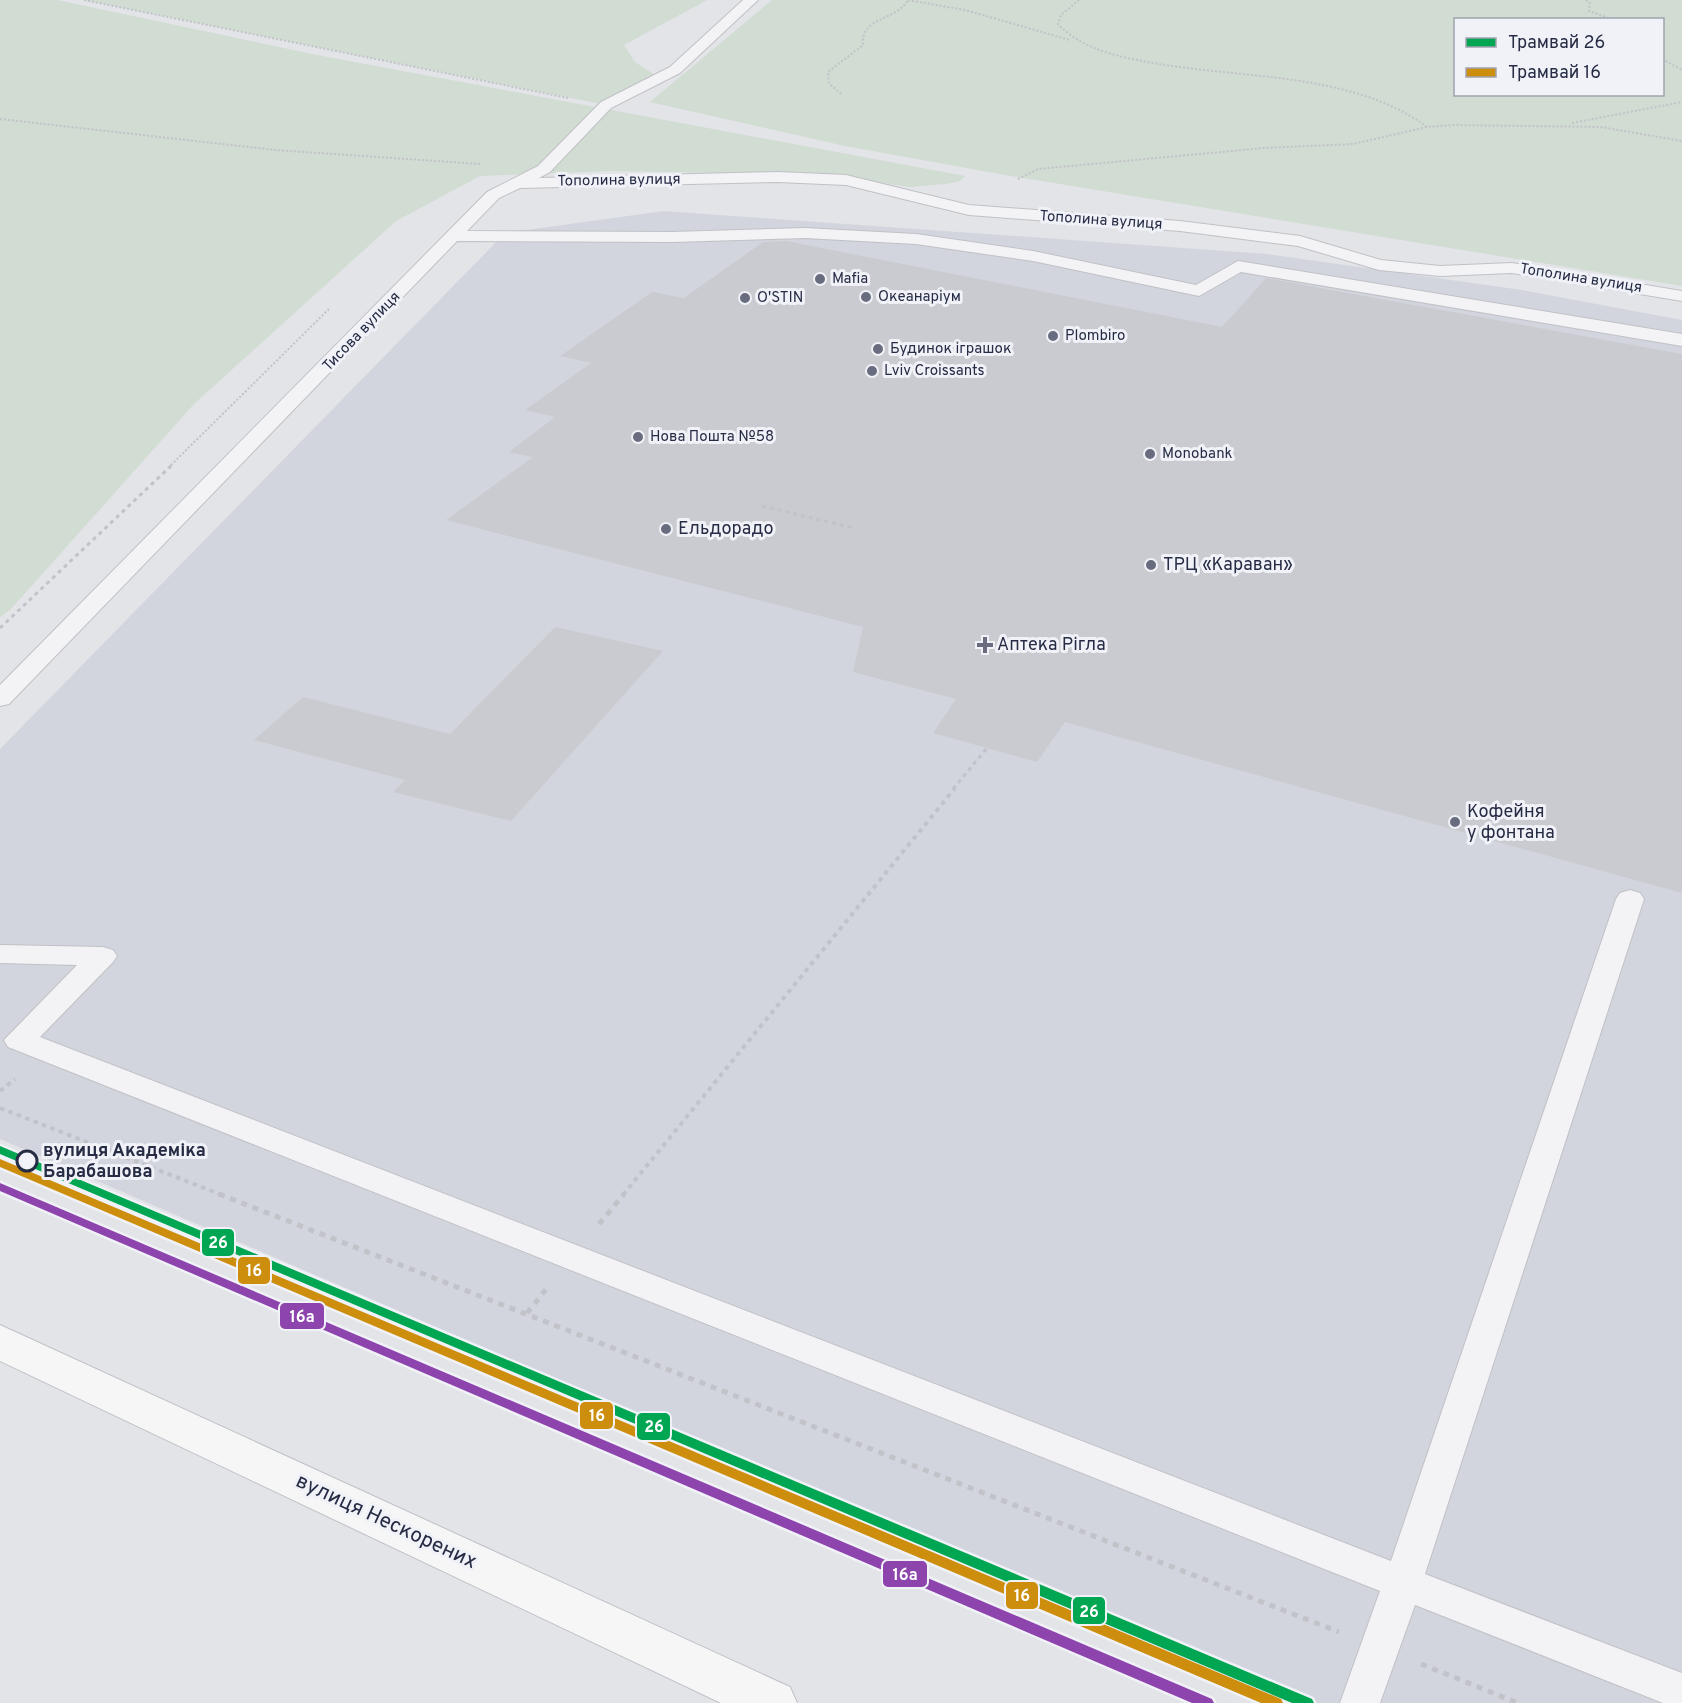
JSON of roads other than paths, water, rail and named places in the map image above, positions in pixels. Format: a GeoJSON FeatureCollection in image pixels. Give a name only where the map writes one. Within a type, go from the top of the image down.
{"type":"FeatureCollection","features":[{"type":"Feature","properties":{"kind":"main road","name":"вулиця Нескорених"},"geometry":{"type":"LineString","coordinates":[[0,1342],[772,1703]]}},
{"type":"Feature","properties":{"kind":"lane","name":"Тисова вулиця"},"geometry":{"type":"LineString","coordinates":[[0,699],[456,236],[493,195],[544,169],[606,105],[675,70],[751,0]]}},
{"type":"Feature","properties":{"kind":"lane","name":"Тополина вулиця"},"geometry":{"type":"LineString","coordinates":[[516,183],[778,177],[846,180],[969,210],[1212,230],[1300,241],[1379,265],[1440,271],[1512,268],[1682,296]]}},
{"type":"Feature","properties":{"kind":"lane"},"geometry":{"type":"LineString","coordinates":[[456,236],[672,237],[805,233],[916,239],[1033,256],[1199,291],[1238,266],[1682,340]]}},
{"type":"Feature","properties":{"kind":"lane"},"geometry":{"type":"LineString","coordinates":[[1359,1703],[1403,1582],[1630,900]]}},
{"type":"Feature","properties":{"kind":"lane"},"geometry":{"type":"LineString","coordinates":[[0,954],[103,956],[19,1040],[1682,1692]]}},
{"type":"Feature","properties":{"kind":"tram line","name":"26"},"geometry":{"type":"LineString","coordinates":[[0,1150],[1307,1703]]}},
{"type":"Feature","properties":{"kind":"tram line","name":"16"},"geometry":{"type":"LineString","coordinates":[[0,1163],[1276,1703]]}},
{"type":"Feature","properties":{"kind":"place","name":"Mafia"},"geometry":{"type":"Point","coordinates":[820,279]}},
{"type":"Feature","properties":{"kind":"place","name":"Океанаріум"},"geometry":{"type":"Point","coordinates":[866,297]}},
{"type":"Feature","properties":{"kind":"place","name":"O'STIN"},"geometry":{"type":"Point","coordinates":[745,298]}},
{"type":"Feature","properties":{"kind":"place","name":"Plombiro"},"geometry":{"type":"Point","coordinates":[1053,336]}},
{"type":"Feature","properties":{"kind":"place","name":"Будинок іграшок"},"geometry":{"type":"Point","coordinates":[878,349]}},
{"type":"Feature","properties":{"kind":"place","name":"Lviv Croissants"},"geometry":{"type":"Point","coordinates":[872,371]}},
{"type":"Feature","properties":{"kind":"place","name":"Нова Пошта №58"},"geometry":{"type":"Point","coordinates":[638,437]}},
{"type":"Feature","properties":{"kind":"place","name":"Monobank"},"geometry":{"type":"Point","coordinates":[1150,454]}},
{"type":"Feature","properties":{"kind":"place","name":"Ельдорадо"},"geometry":{"type":"Point","coordinates":[666,529]}},
{"type":"Feature","properties":{"kind":"place","name":"ТРЦ «Караван»"},"geometry":{"type":"Point","coordinates":[1151,565]}},
{"type":"Feature","properties":{"kind":"place","name":"Аптека Рігла"},"geometry":{"type":"Point","coordinates":[985,645]}},
{"type":"Feature","properties":{"kind":"place","name":"Кофейня у фонтана"},"geometry":{"type":"Point","coordinates":[1455,822]}},
{"type":"Feature","properties":{"kind":"place","name":"вулиця Академіка Барабашова"},"geometry":{"type":"Point","coordinates":[27,1161]}}]}
